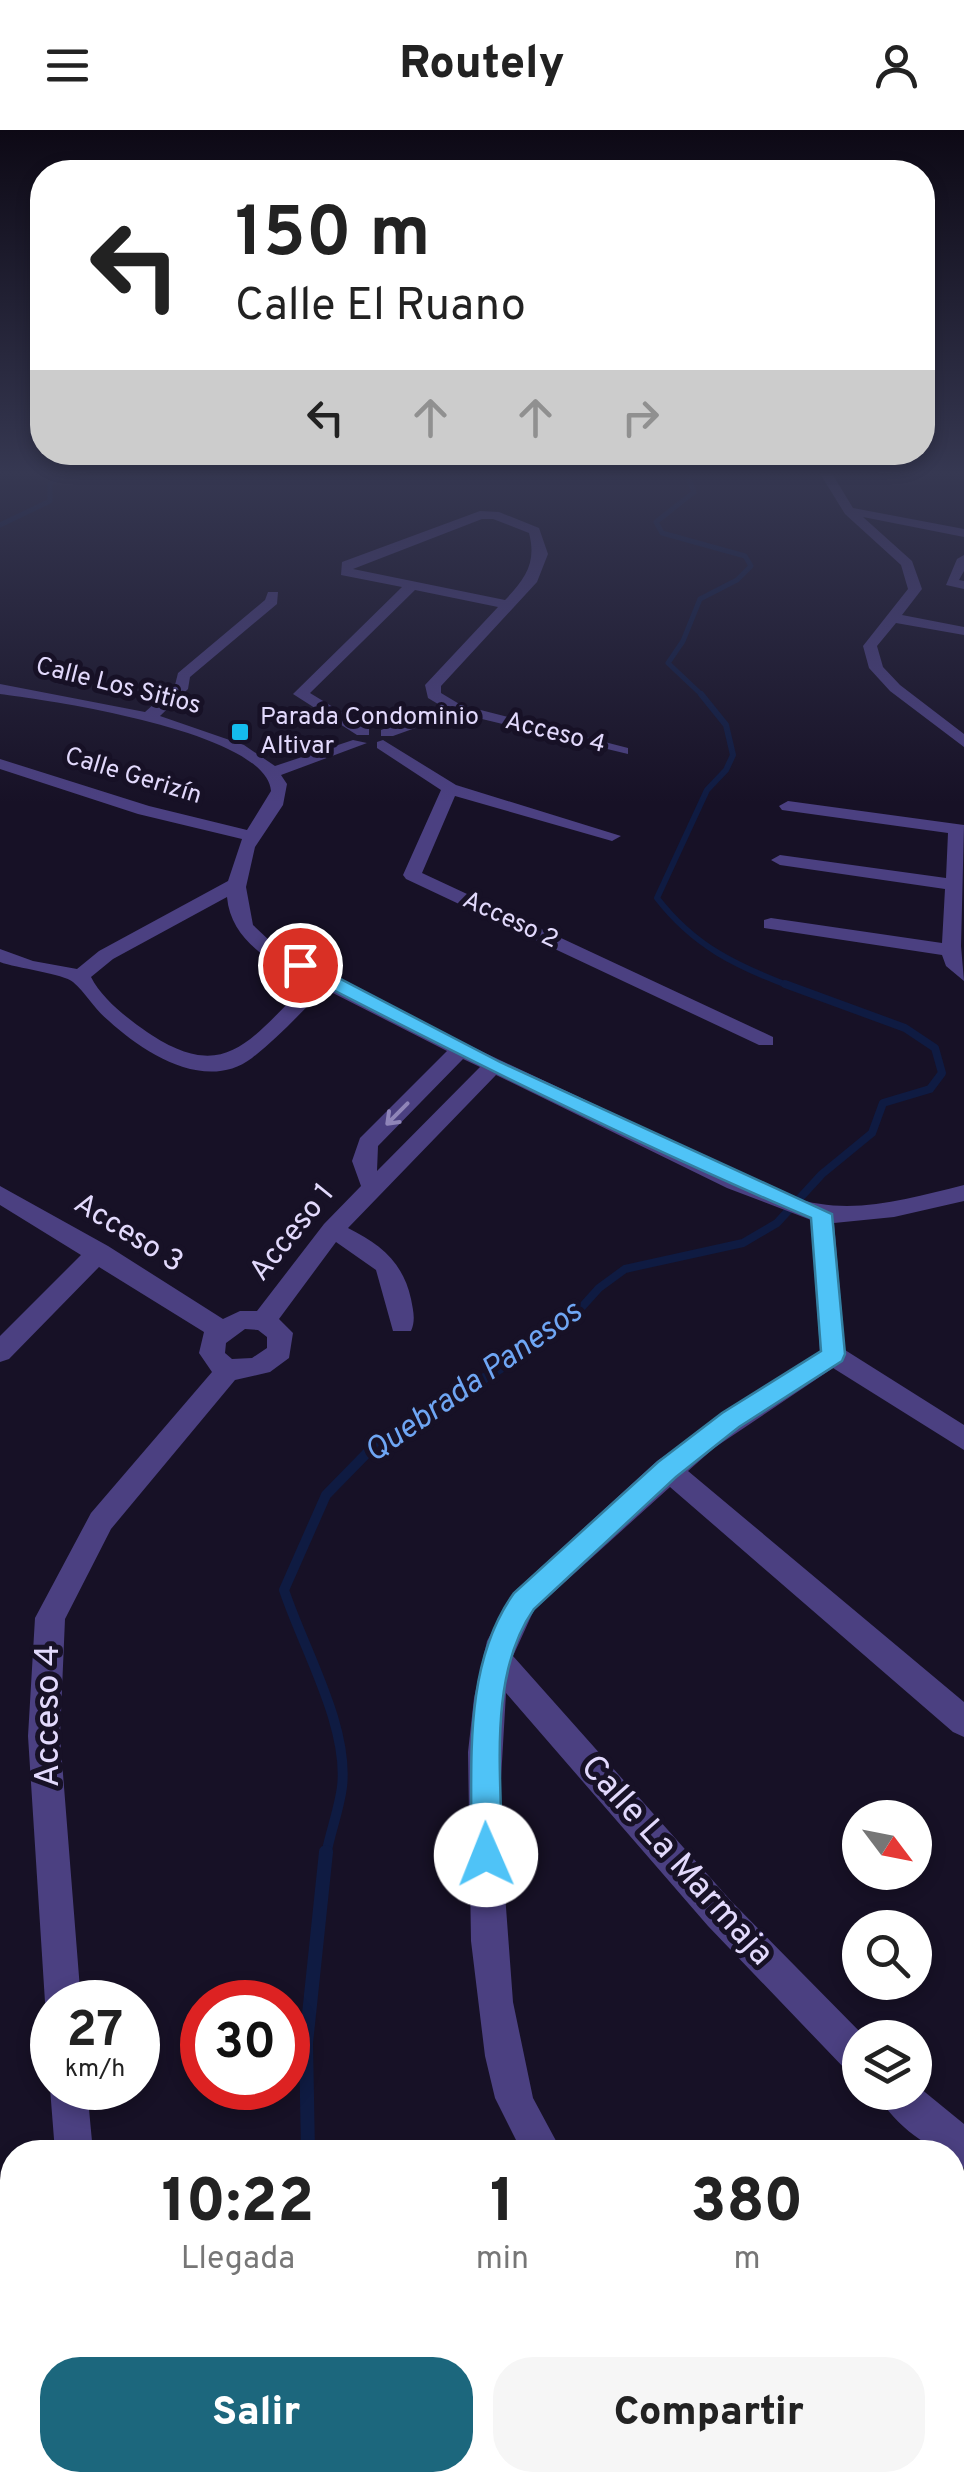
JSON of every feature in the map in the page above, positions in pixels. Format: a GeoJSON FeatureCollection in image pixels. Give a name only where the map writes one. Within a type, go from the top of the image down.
{"type":"FeatureCollection","features":[{"type":"Feature","properties":{"kind":"street"},"geometry":{"type":"LineString","coordinates":[[393,582],[506,605]]}},
{"type":"Feature","properties":{"kind":"street"},"geometry":{"type":"LineString","coordinates":[[456,708],[432,696],[433,684],[530,582]]}},
{"type":"Feature","properties":{"kind":"street"},"geometry":{"type":"LineString","coordinates":[[913,582],[915,588],[904,609],[870,646],[876,668],[964,742]]}},
{"type":"Feature","properties":{"kind":"street"},"geometry":{"type":"LineString","coordinates":[[361,738],[301,694],[411,586]]}},
{"type":"Feature","properties":{"kind":"street"},"geometry":{"type":"LineString","coordinates":[[148,718],[183,686],[183,676],[272,601],[273,595]]}},
{"type":"Feature","properties":{"kind":"street"},"geometry":{"type":"LineString","coordinates":[[893,618],[964,631]]}},
{"type":"Feature","properties":{"kind":"street","name":"Calle Los Sitios"},"geometry":{"type":"LineString","coordinates":[[0,690],[79,701],[148,718],[250,753],[274,772]]}},
{"type":"Feature","properties":{"kind":"street"},"geometry":{"type":"LineString","coordinates":[[456,708],[385,739],[361,738],[274,772],[280,786],[278,799],[252,836],[237,884],[238,911],[253,937],[323,980],[460,1050],[704,1167],[822,1214],[921,1203],[964,1193]]}},
{"type":"Feature","properties":{"kind":"street","name":"Acceso 4"},"geometry":{"type":"LineString","coordinates":[[456,708],[622,751]]}},
{"type":"Feature","properties":{"kind":"street"},"geometry":{"type":"LineString","coordinates":[[385,739],[450,789],[612,836]]}},
{"type":"Feature","properties":{"kind":"street","name":"Calle Gerizín"},"geometry":{"type":"LineString","coordinates":[[0,764],[144,810],[252,836]]}},
{"type":"Feature","properties":{"kind":"street","name":"Acceso 2"},"geometry":{"type":"LineString","coordinates":[[450,789],[412,875],[766,1041]]}},
{"type":"Feature","properties":{"kind":"street"},"geometry":{"type":"LineString","coordinates":[[788,806],[961,830],[958,951],[953,962],[964,975]]}},
{"type":"Feature","properties":{"kind":"street"},"geometry":{"type":"LineString","coordinates":[[780,860],[958,886]]}},
{"type":"Feature","properties":{"kind":"street"},"geometry":{"type":"LineString","coordinates":[[82,976],[106,955],[237,884]]}},
{"type":"Feature","properties":{"kind":"street"},"geometry":{"type":"LineString","coordinates":[[770,924],[958,951]]}},
{"type":"Feature","properties":{"kind":"street"},"geometry":{"type":"LineString","coordinates":[[0,955],[28,966],[82,976]]}},
{"type":"Feature","properties":{"kind":"street"},"geometry":{"type":"LineString","coordinates":[[82,976],[88,990],[172,1058],[202,1067],[234,1062],[323,980]]}},
{"type":"Feature","properties":{"kind":"street","name":"Acceso 1"},"geometry":{"type":"LineString","coordinates":[[374,1188],[364,1170],[362,1155],[368,1143],[460,1050]]}},
{"type":"Feature","properties":{"kind":"street","name":"Acceso 1"},"geometry":{"type":"LineString","coordinates":[[264,1321],[332,1230],[493,1066]]}},
{"type":"Feature","properties":{"kind":"street","name":"Acceso 3"},"geometry":{"type":"LineString","coordinates":[[0,1194],[220,1330]]}},
{"type":"Feature","properties":{"kind":"street"},"geometry":{"type":"LineString","coordinates":[[822,1214],[833,1354]]}},
{"type":"Feature","properties":{"kind":"street"},"geometry":{"type":"LineString","coordinates":[[332,1230],[384,1258],[398,1284],[402,1324]]}},
{"type":"Feature","properties":{"kind":"street"},"geometry":{"type":"LineString","coordinates":[[0,1352],[99,1252]]}},
{"type":"Feature","properties":{"kind":"street"},"geometry":{"type":"LineString","coordinates":[[240,1320],[264,1321],[274,1326],[282,1342],[274,1360],[253,1370],[228,1369],[219,1364],[211,1348],[220,1330],[240,1320]]}},
{"type":"Feature","properties":{"kind":"street"},"geometry":{"type":"LineString","coordinates":[[833,1354],[964,1439]]}},
{"type":"Feature","properties":{"kind":"street"},"geometry":{"type":"LineString","coordinates":[[536,2140],[514,2100],[490,1967],[485,1818],[488,1718],[496,1659],[509,1622],[524,1601],[667,1470],[730,1420],[833,1354]]}},
{"type":"Feature","properties":{"kind":"street","name":"Acceso 4"},"geometry":{"type":"LineString","coordinates":[[61,1980],[44,1736],[50,1618],[101,1521],[228,1369]]}},
{"type":"Feature","properties":{"kind":"street"},"geometry":{"type":"LineString","coordinates":[[667,1470],[964,1722]]}},
{"type":"Feature","properties":{"kind":"street","name":"Calle La Marmaja"},"geometry":{"type":"LineString","coordinates":[[496,1659],[720,1914],[842,2039]]}},
{"type":"Feature","properties":{"kind":"street"},"geometry":{"type":"LineString","coordinates":[[71,2110],[73,2140]]}},
{"type":"Feature","properties":{"kind":"street"},"geometry":{"type":"LineString","coordinates":[[917,2110],[953,2140]]}},
{"type":"Feature","properties":{"kind":"waterway","name":"Quebrada Panesos"},"geometry":{"type":"LineString","coordinates":[[702,695],[668,663],[683,641],[700,599],[733,582]]}},
{"type":"Feature","properties":{"kind":"waterway","name":"Quebrada Panesos"},"geometry":{"type":"LineString","coordinates":[[702,695],[726,725],[733,755],[726,770],[707,790],[657,898],[686,929],[717,953],[792,987]]}},
{"type":"Feature","properties":{"kind":"waterway","name":"Quebrada Panesos"},"geometry":{"type":"LineString","coordinates":[[506,1364],[563,1328],[599,1288],[625,1269],[743,1243],[777,1223],[822,1174],[872,1133],[883,1103],[930,1089],[942,1073],[935,1048],[905,1028],[785,984]]}},
{"type":"Feature","properties":{"kind":"waterway","name":"Quebrada Panesos"},"geometry":{"type":"LineString","coordinates":[[326,1855],[342,1787],[339,1739],[284,1590],[326,1495],[368,1452],[510,1362]]}},
{"type":"Feature","properties":{"kind":"waterway","name":"Quebrada Panesos"},"geometry":{"type":"LineString","coordinates":[[308,2140],[306,2043],[326,1852]]}},
{"type":"Feature","properties":{"kind":"place","name":"Parada Condominio Altivar"},"geometry":{"type":"Point","coordinates":[240,732]}},
{"type":"Feature","properties":{"kind":"route"},"geometry":{"type":"LineString","coordinates":[[300,965],[493,1066],[704,1167],[822,1214],[833,1354],[730,1420],[667,1470],[524,1601],[509,1622],[496,1659],[488,1718],[486,1855]]}}]}
